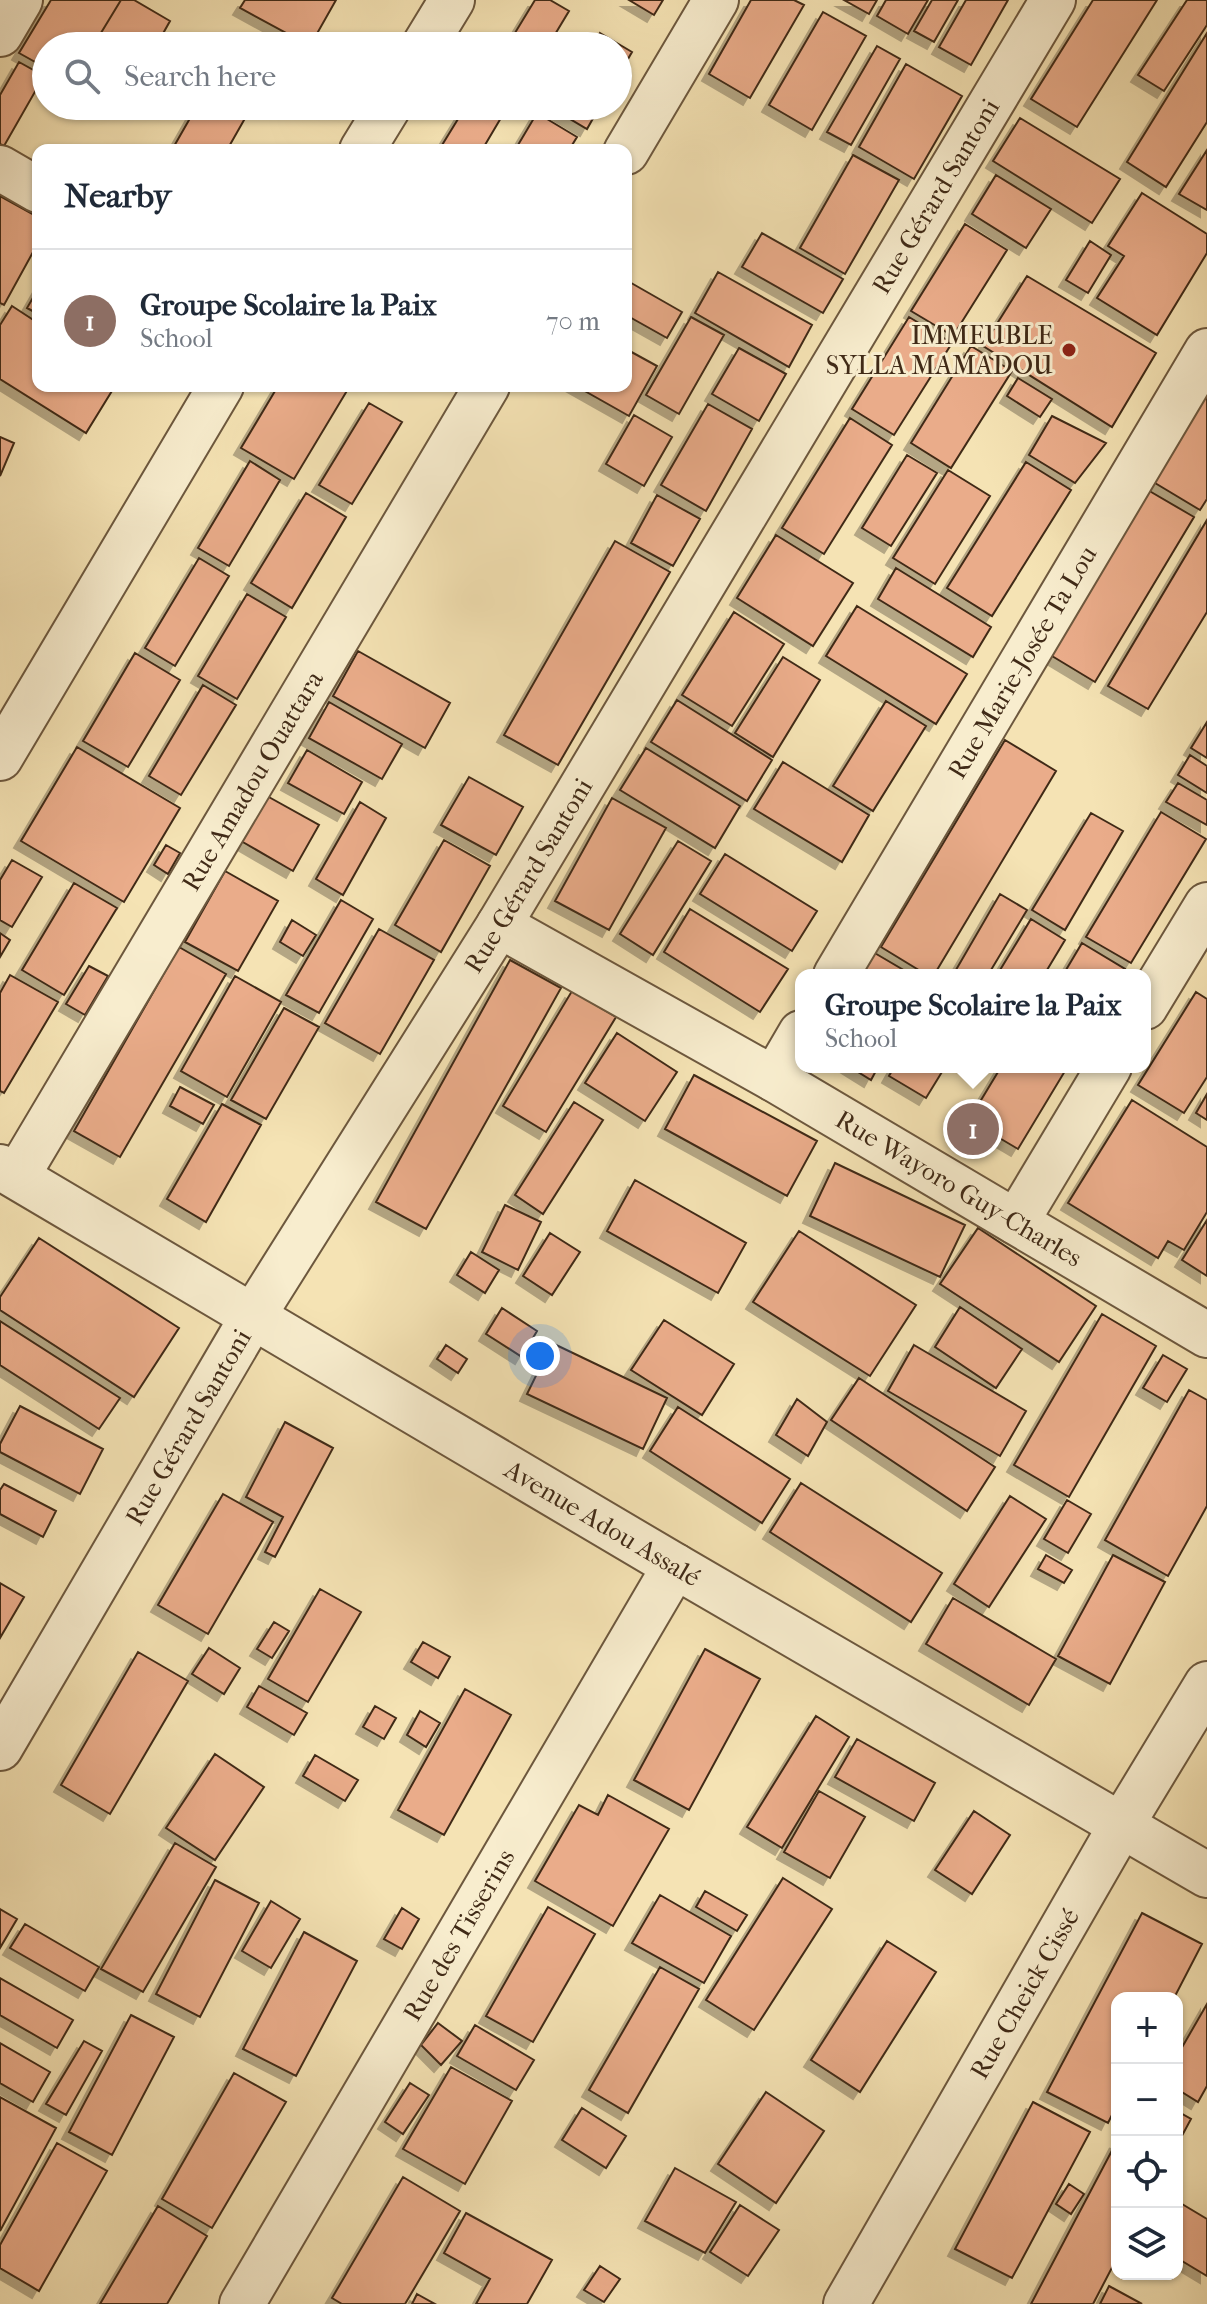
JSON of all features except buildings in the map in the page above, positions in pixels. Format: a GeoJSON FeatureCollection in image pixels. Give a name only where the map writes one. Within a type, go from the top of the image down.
{"type":"FeatureCollection","features":[{"type":"Feature","properties":{"kind":"street"},"geometry":{"type":"LineString","coordinates":[[0,34],[20,0]]}},
{"type":"Feature","properties":{"kind":"street"},"geometry":{"type":"LineString","coordinates":[[433,32],[452,0]]}},
{"type":"Feature","properties":{"kind":"street"},"geometry":{"type":"LineString","coordinates":[[631,144],[716,0]]}},
{"type":"Feature","properties":{"kind":"street","name":"Rue Gérard Santoni"},"geometry":{"type":"LineString","coordinates":[[0,1748],[253,1316],[499,925],[1053,0]]}},
{"type":"Feature","properties":{"kind":"street"},"geometry":{"type":"LineString","coordinates":[[366,144],[380,120]]}},
{"type":"Feature","properties":{"kind":"street"},"geometry":{"type":"LineString","coordinates":[[0,168],[32,187]]}},
{"type":"Feature","properties":{"kind":"street","name":"Rue Marie-Josée Ta Lou"},"geometry":{"type":"LineString","coordinates":[[840,969],[1207,351]]}},
{"type":"Feature","properties":{"kind":"street"},"geometry":{"type":"LineString","coordinates":[[5,743],[217,392]]}},
{"type":"Feature","properties":{"kind":"street","name":"Rue Amadou Ouattara"},"geometry":{"type":"LineString","coordinates":[[8,1172],[483,392]]}},
{"type":"Feature","properties":{"kind":"street"},"geometry":{"type":"LineString","coordinates":[[1151,997],[1207,905]]}},
{"type":"Feature","properties":{"kind":"street","name":"Rue Wayoro Guy-Charles"},"geometry":{"type":"LineString","coordinates":[[499,925],[774,1079],[1207,1335]]}},
{"type":"Feature","properties":{"kind":"street"},"geometry":{"type":"LineString","coordinates":[[774,1079],[795,1043]]}},
{"type":"Feature","properties":{"kind":"street"},"geometry":{"type":"LineString","coordinates":[[1016,1222],[1105,1073]]}},
{"type":"Feature","properties":{"kind":"street","name":"Avenue Adou Assalé"},"geometry":{"type":"LineString","coordinates":[[8,1172],[675,1566],[1207,1875]]}},
{"type":"Feature","properties":{"kind":"street","name":"Rue des Tisserins"},"geometry":{"type":"LineString","coordinates":[[242,2304],[675,1566]]}},
{"type":"Feature","properties":{"kind":"street","name":"Rue Cheick Cissé"},"geometry":{"type":"LineString","coordinates":[[861,2299],[1122,1824],[1207,1684]]}},
{"type":"Feature","properties":{"kind":"place","name":"IMMEUBLE SYLLA MAMADOU"},"geometry":{"type":"Point","coordinates":[1069,350]}},
{"type":"Feature","properties":{"kind":"place","name":"Groupe Scolaire la Paix"},"geometry":{"type":"Point","coordinates":[973,1129]}}]}
